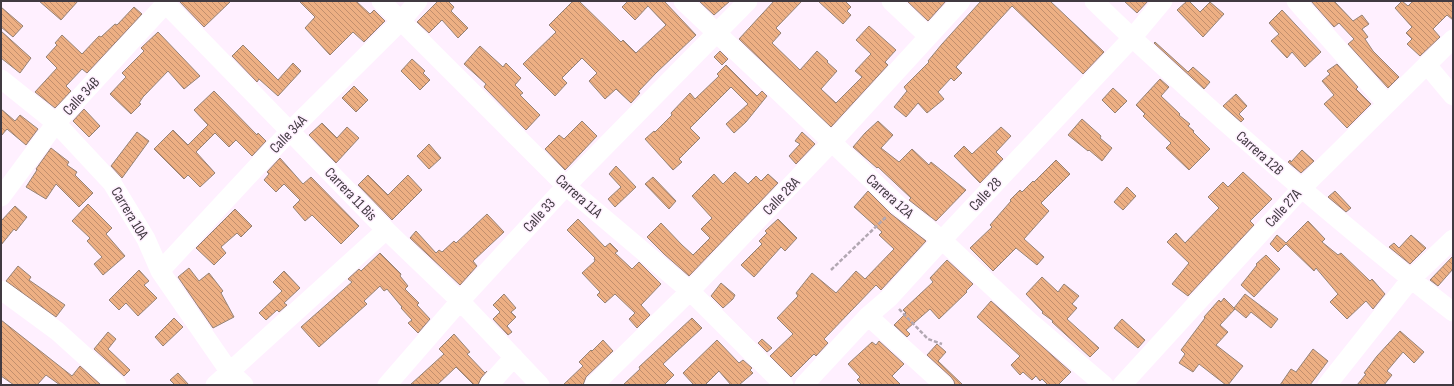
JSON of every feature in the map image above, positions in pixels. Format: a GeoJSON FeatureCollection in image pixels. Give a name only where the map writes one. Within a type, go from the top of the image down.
{"type":"FeatureCollection","features":[{"type":"Feature","properties":{"kind":"street","name":"Carrera 11A"},"geometry":{"type":"LineString","coordinates":[[381,1],[566,186],[690,291],[784,385]]}},
{"type":"Feature","properties":{"kind":"street","name":"Calle 34A"},"geometry":{"type":"LineString","coordinates":[[160,270],[290,131],[401,20],[418,1]]}},
{"type":"Feature","properties":{"kind":"street","name":"Carrera 12A"},"geometry":{"type":"LineString","coordinates":[[683,1],[716,34],[898,205],[942,240],[1029,321],[1104,385]]}},
{"type":"Feature","properties":{"kind":"street","name":"Calle 33"},"geometry":{"type":"LineString","coordinates":[[387,385],[460,301],[566,186],[748,1]]}},
{"type":"Feature","properties":{"kind":"street"},"geometry":{"type":"LineString","coordinates":[[891,1],[928,36]]}},
{"type":"Feature","properties":{"kind":"street","name":"Calle 28A"},"geometry":{"type":"LineString","coordinates":[[594,385],[690,291],[832,142],[961,1]]}},
{"type":"Feature","properties":{"kind":"street","name":"Carrera 12B"},"geometry":{"type":"LineString","coordinates":[[1094,1],[1132,38],[1301,188],[1453,312]]}},
{"type":"Feature","properties":{"kind":"street","name":"Calle 28"},"geometry":{"type":"LineString","coordinates":[[804,385],[868,316],[889,298],[1132,38],[1163,1]]}},
{"type":"Feature","properties":{"kind":"street"},"geometry":{"type":"LineString","coordinates":[[1296,1],[1386,103]]}},
{"type":"Feature","properties":{"kind":"street","name":"Calle 34B"},"geometry":{"type":"LineString","coordinates":[[1,197],[56,123],[165,2]]}},
{"type":"Feature","properties":{"kind":"street","name":"Carrera 11 Bis"},"geometry":{"type":"LineString","coordinates":[[165,2],[386,230],[460,301],[540,385]]}},
{"type":"Feature","properties":{"kind":"street","name":"Calle 27A"},"geometry":{"type":"LineString","coordinates":[[1122,385],[1301,188],[1453,39]]}},
{"type":"Feature","properties":{"kind":"street"},"geometry":{"type":"LineString","coordinates":[[1427,65],[1453,96]]}},
{"type":"Feature","properties":{"kind":"street","name":"Carrera 10A"},"geometry":{"type":"LineString","coordinates":[[1,79],[56,123],[112,183],[146,239],[160,270],[230,370],[244,385]]}},
{"type":"Feature","properties":{"kind":"street"},"geometry":{"type":"LineString","coordinates":[[215,385],[386,230]]}},
{"type":"Feature","properties":{"kind":"street"},"geometry":{"type":"LineString","coordinates":[[1327,385],[1411,279],[1453,239]]}},
{"type":"Feature","properties":{"kind":"street"},"geometry":{"type":"LineString","coordinates":[[1,290],[57,331],[118,385]]}},
{"type":"Feature","properties":{"kind":"street"},"geometry":{"type":"LineString","coordinates":[[868,316],[944,385]]}},
{"type":"Feature","properties":{"kind":"street"},"geometry":{"type":"LineString","coordinates":[[489,385],[514,357]]}},
{"type":"Feature","properties":{"kind":"path"},"geometry":{"type":"LineString","coordinates":[[831,270],[875,229],[898,205]]}},
{"type":"Feature","properties":{"kind":"path"},"geometry":{"type":"LineString","coordinates":[[889,298],[928,339],[942,344]]}},
{"type":"Feature","properties":{"kind":"building"},"geometry":{"type":"Polygon","coordinates":[[[39,1],[78,1],[61,20],[39,1]]]}},
{"type":"Feature","properties":{"kind":"building"},"geometry":{"type":"Polygon","coordinates":[[[179,1],[231,1],[204,27],[179,1]]]}},
{"type":"Feature","properties":{"kind":"building"},"geometry":{"type":"Polygon","coordinates":[[[299,1],[356,1],[370,14],[374,10],[385,21],[364,42],[353,32],[330,55],[305,28],[315,17],[299,1]]]}},
{"type":"Feature","properties":{"kind":"building"},"geometry":{"type":"Polygon","coordinates":[[[438,1],[448,1],[454,7],[451,11],[468,28],[458,38],[442,20],[429,33],[417,22],[438,1]]]}},
{"type":"Feature","properties":{"kind":"building"},"geometry":{"type":"Polygon","coordinates":[[[573,1],[579,1],[621,42],[623,40],[636,53],[666,25],[648,6],[635,20],[622,7],[628,1],[664,1],[696,35],[656,73],[638,92],[640,93],[631,103],[616,89],[605,99],[589,81],[597,73],[582,58],[562,78],[567,83],[555,96],[523,64],[556,32],[549,25],[573,1]]]}},
{"type":"Feature","properties":{"kind":"building"},"geometry":{"type":"Polygon","coordinates":[[[699,1],[730,1],[714,15],[699,1]]]}},
{"type":"Feature","properties":{"kind":"building"},"geometry":{"type":"Polygon","coordinates":[[[774,1],[802,1],[776,28],[781,33],[772,43],[800,70],[817,51],[828,61],[827,62],[837,71],[821,89],[836,103],[862,77],[855,71],[871,54],[856,40],[869,26],[896,50],[885,62],[888,65],[831,127],[739,39],[774,1]]]}},
{"type":"Feature","properties":{"kind":"building"},"geometry":{"type":"Polygon","coordinates":[[[818,1],[845,1],[851,7],[847,11],[851,15],[843,24],[818,1]]]}},
{"type":"Feature","properties":{"kind":"building"},"geometry":{"type":"Polygon","coordinates":[[[907,1],[946,1],[928,21],[907,1]]]}},
{"type":"Feature","properties":{"kind":"building"},"geometry":{"type":"Polygon","coordinates":[[[981,1],[1050,1],[1104,52],[1083,74],[1012,6],[956,67],[962,73],[954,81],[951,78],[938,92],[944,99],[927,113],[918,103],[906,117],[894,107],[907,91],[904,87],[929,62],[928,61],[942,44],[981,1]]]}},
{"type":"Feature","properties":{"kind":"building"},"geometry":{"type":"Polygon","coordinates":[[[1124,1],[1148,1],[1137,13],[1124,1]]]}},
{"type":"Feature","properties":{"kind":"building"},"geometry":{"type":"Polygon","coordinates":[[[1189,1],[1200,12],[1210,2],[1224,14],[1203,37],[1177,10],[1189,1]]]}},
{"type":"Feature","properties":{"kind":"building"},"geometry":{"type":"Polygon","coordinates":[[[1311,1],[1334,1],[1353,21],[1362,15],[1369,24],[1362,29],[1368,37],[1365,39],[1373,51],[1399,77],[1388,88],[1348,44],[1354,39],[1339,23],[1334,27],[1311,1]]]}},
{"type":"Feature","properties":{"kind":"building"},"geometry":{"type":"Polygon","coordinates":[[[1402,1],[1408,6],[1413,1],[1453,1],[1453,20],[1447,15],[1433,29],[1440,37],[1420,56],[1407,44],[1412,39],[1406,33],[1412,27],[1395,8],[1402,1]]]}},
{"type":"Feature","properties":{"kind":"building"},"geometry":{"type":"Polygon","coordinates":[[[1,7],[23,26],[13,37],[1,27],[1,7]]]}},
{"type":"Feature","properties":{"kind":"building"},"geometry":{"type":"Polygon","coordinates":[[[134,7],[142,14],[87,73],[82,69],[66,86],[71,91],[55,108],[35,92],[57,68],[46,57],[57,45],[55,43],[62,35],[82,54],[99,36],[101,37],[115,24],[117,25],[134,7]]]}},
{"type":"Feature","properties":{"kind":"building"},"geometry":{"type":"Polygon","coordinates":[[[1282,10],[1321,52],[1305,67],[1292,52],[1287,58],[1271,41],[1279,34],[1269,23],[1282,10]]]}},
{"type":"Feature","properties":{"kind":"building"},"geometry":{"type":"Polygon","coordinates":[[[1,31],[31,58],[20,73],[1,58],[1,31]]]}},
{"type":"Feature","properties":{"kind":"building"},"geometry":{"type":"Polygon","coordinates":[[[158,32],[200,76],[184,89],[168,71],[143,97],[139,103],[141,104],[131,114],[110,94],[126,77],[122,73],[144,51],[141,48],[158,32]]]}},
{"type":"Feature","properties":{"kind":"building"},"geometry":{"type":"Polygon","coordinates":[[[1155,42],[1188,72],[1193,67],[1210,82],[1204,89],[1154,43],[1155,42]]]}},
{"type":"Feature","properties":{"kind":"building"},"geometry":{"type":"Polygon","coordinates":[[[243,45],[278,80],[293,63],[301,71],[278,96],[259,79],[257,82],[232,56],[243,45]]]}},
{"type":"Feature","properties":{"kind":"building"},"geometry":{"type":"Polygon","coordinates":[[[480,46],[503,67],[506,63],[521,78],[515,85],[523,93],[520,95],[540,115],[526,130],[484,87],[486,84],[464,64],[480,46]]]}},
{"type":"Feature","properties":{"kind":"building"},"geometry":{"type":"Polygon","coordinates":[[[720,51],[728,59],[722,65],[714,57],[720,51]]]}},
{"type":"Feature","properties":{"kind":"building"},"geometry":{"type":"Polygon","coordinates":[[[412,59],[425,71],[423,73],[430,80],[420,90],[401,71],[412,59]]]}},
{"type":"Feature","properties":{"kind":"building"},"geometry":{"type":"Polygon","coordinates":[[[1337,64],[1358,87],[1356,89],[1371,104],[1347,128],[1324,104],[1334,95],[1322,81],[1330,74],[1327,71],[1337,64]]]}},
{"type":"Feature","properties":{"kind":"building"},"geometry":{"type":"Polygon","coordinates":[[[726,65],[757,96],[762,91],[767,96],[746,122],[734,133],[726,124],[748,104],[731,87],[690,128],[700,138],[679,159],[682,162],[673,170],[645,139],[654,131],[655,132],[672,115],[671,113],[690,93],[695,99],[719,76],[717,74],[726,65]]]}},
{"type":"Feature","properties":{"kind":"building"},"geometry":{"type":"Polygon","coordinates":[[[1160,79],[1169,87],[1161,96],[1190,124],[1188,126],[1210,149],[1189,170],[1166,148],[1171,143],[1143,116],[1145,114],[1136,105],[1160,79]]]}},
{"type":"Feature","properties":{"kind":"building"},"geometry":{"type":"Polygon","coordinates":[[[354,86],[368,100],[356,112],[342,98],[354,86]]]}},
{"type":"Feature","properties":{"kind":"building"},"geometry":{"type":"Polygon","coordinates":[[[1113,88],[1127,101],[1115,113],[1102,100],[1113,88]]]}},
{"type":"Feature","properties":{"kind":"building"},"geometry":{"type":"Polygon","coordinates":[[[214,91],[257,135],[258,133],[266,141],[252,156],[236,140],[229,147],[215,133],[196,152],[215,173],[200,187],[188,175],[184,179],[154,149],[173,130],[188,145],[208,125],[194,110],[214,91]]]}},
{"type":"Feature","properties":{"kind":"building"},"geometry":{"type":"Polygon","coordinates":[[[1236,94],[1247,106],[1239,114],[1244,119],[1241,122],[1223,106],[1236,94]]]}},
{"type":"Feature","properties":{"kind":"building"},"geometry":{"type":"Polygon","coordinates":[[[1,109],[15,121],[20,115],[38,129],[26,145],[7,129],[1,136],[1,109]]]}},
{"type":"Feature","properties":{"kind":"building"},"geometry":{"type":"Polygon","coordinates":[[[84,109],[100,126],[89,137],[73,121],[84,109]]]}},
{"type":"Feature","properties":{"kind":"building"},"geometry":{"type":"Polygon","coordinates":[[[1082,119],[1112,148],[1102,161],[1068,135],[1082,119]]]}},
{"type":"Feature","properties":{"kind":"building"},"geometry":{"type":"Polygon","coordinates":[[[582,121],[597,136],[565,170],[545,149],[559,135],[564,139],[582,121]]]}},
{"type":"Feature","properties":{"kind":"building"},"geometry":{"type":"Polygon","coordinates":[[[878,121],[893,135],[881,148],[899,162],[912,149],[929,165],[931,162],[966,190],[936,221],[909,200],[911,198],[878,167],[877,168],[853,147],[878,121]]]}},
{"type":"Feature","properties":{"kind":"building"},"geometry":{"type":"Polygon","coordinates":[[[322,123],[337,138],[347,127],[359,138],[336,163],[309,135],[322,123]]]}},
{"type":"Feature","properties":{"kind":"building"},"geometry":{"type":"Polygon","coordinates":[[[1001,127],[1011,136],[996,152],[1003,159],[980,183],[954,156],[964,146],[972,154],[1001,127]]]}},
{"type":"Feature","properties":{"kind":"building"},"geometry":{"type":"Polygon","coordinates":[[[137,132],[149,141],[122,178],[111,166],[137,132]]]}},
{"type":"Feature","properties":{"kind":"building"},"geometry":{"type":"Polygon","coordinates":[[[802,132],[815,144],[796,164],[789,156],[800,144],[795,141],[802,132]]]}},
{"type":"Feature","properties":{"kind":"building"},"geometry":{"type":"Polygon","coordinates":[[[429,144],[441,158],[429,169],[417,156],[429,144]]]}},
{"type":"Feature","properties":{"kind":"building"},"geometry":{"type":"Polygon","coordinates":[[[51,148],[69,162],[67,165],[77,172],[75,175],[93,193],[79,207],[56,184],[46,199],[26,187],[37,170],[36,169],[51,148]]]}},
{"type":"Feature","properties":{"kind":"building"},"geometry":{"type":"Polygon","coordinates":[[[1302,150],[1314,161],[1301,173],[1288,162],[1290,160],[1291,162],[1302,150]]]}},
{"type":"Feature","properties":{"kind":"building"},"geometry":{"type":"Polygon","coordinates":[[[280,158],[303,184],[311,177],[359,226],[341,244],[312,215],[305,221],[293,207],[300,200],[284,184],[276,192],[264,180],[269,174],[267,172],[280,158]]]}},
{"type":"Feature","properties":{"kind":"building"},"geometry":{"type":"Polygon","coordinates":[[[1056,160],[1070,174],[1041,203],[1049,211],[1024,239],[1044,257],[1037,265],[1016,248],[993,271],[970,248],[992,227],[990,225],[1011,201],[1010,200],[1020,190],[1022,192],[1033,181],[1034,182],[1056,160]]]}},
{"type":"Feature","properties":{"kind":"building"},"geometry":{"type":"Polygon","coordinates":[[[616,166],[636,187],[615,207],[608,199],[621,187],[609,174],[616,166]]]}},
{"type":"Feature","properties":{"kind":"building"},"geometry":{"type":"Polygon","coordinates":[[[735,172],[748,184],[756,176],[761,181],[768,174],[778,183],[689,276],[647,237],[661,223],[693,255],[710,238],[701,229],[712,218],[692,196],[714,174],[723,184],[735,172]]]}},
{"type":"Feature","properties":{"kind":"building"},"geometry":{"type":"Polygon","coordinates":[[[1243,172],[1272,199],[1250,221],[1254,225],[1188,296],[1172,284],[1189,263],[1167,242],[1176,233],[1185,243],[1219,208],[1208,197],[1223,182],[1228,187],[1243,172]]]}},
{"type":"Feature","properties":{"kind":"building"},"geometry":{"type":"Polygon","coordinates":[[[368,175],[388,195],[408,175],[422,190],[392,220],[358,185],[368,175]]]}},
{"type":"Feature","properties":{"kind":"building"},"geometry":{"type":"Polygon","coordinates":[[[653,177],[676,201],[669,209],[645,184],[653,177]]]}},
{"type":"Feature","properties":{"kind":"building"},"geometry":{"type":"Polygon","coordinates":[[[1127,187],[1136,196],[1123,210],[1114,202],[1127,187]]]}},
{"type":"Feature","properties":{"kind":"building"},"geometry":{"type":"Polygon","coordinates":[[[868,191],[891,214],[926,241],[881,290],[876,285],[824,339],[828,343],[816,356],[814,354],[791,377],[770,356],[793,334],[777,318],[798,296],[796,293],[812,273],[836,293],[856,271],[865,279],[894,249],[879,235],[882,232],[854,207],[868,191]]]}},
{"type":"Feature","properties":{"kind":"building"},"geometry":{"type":"Polygon","coordinates":[[[1335,191],[1351,208],[1346,212],[1328,197],[1335,191]]]}},
{"type":"Feature","properties":{"kind":"building"},"geometry":{"type":"Polygon","coordinates":[[[88,204],[112,228],[106,234],[125,256],[103,275],[94,264],[102,257],[87,241],[90,238],[72,221],[88,204]]]}},
{"type":"Feature","properties":{"kind":"building"},"geometry":{"type":"Polygon","coordinates":[[[15,206],[27,217],[16,231],[14,229],[1,245],[1,221],[15,206]]]}},
{"type":"Feature","properties":{"kind":"building"},"geometry":{"type":"Polygon","coordinates":[[[235,209],[252,226],[241,237],[237,233],[221,247],[226,253],[214,265],[196,248],[235,209]]]}},
{"type":"Feature","properties":{"kind":"building"},"geometry":{"type":"Polygon","coordinates":[[[487,214],[504,232],[473,261],[477,266],[460,285],[410,238],[416,231],[436,253],[439,250],[442,252],[454,241],[456,243],[487,214]]]}},
{"type":"Feature","properties":{"kind":"building"},"geometry":{"type":"Polygon","coordinates":[[[578,219],[605,247],[610,243],[618,251],[615,253],[632,269],[639,262],[661,284],[641,305],[650,315],[637,328],[629,319],[635,313],[615,294],[605,303],[597,295],[600,292],[582,273],[595,261],[595,258],[567,230],[578,219]]]}},
{"type":"Feature","properties":{"kind":"building"},"geometry":{"type":"Polygon","coordinates":[[[778,219],[797,238],[785,251],[781,247],[754,277],[741,265],[762,244],[759,241],[767,233],[765,231],[778,219]]]}},
{"type":"Feature","properties":{"kind":"building"},"geometry":{"type":"Polygon","coordinates":[[[1308,221],[1325,239],[1322,242],[1338,255],[1341,253],[1370,281],[1372,279],[1385,294],[1373,309],[1366,301],[1347,319],[1330,302],[1338,294],[1316,268],[1314,271],[1286,244],[1278,252],[1270,244],[1277,235],[1286,243],[1308,221]]]}},
{"type":"Feature","properties":{"kind":"building"},"geometry":{"type":"Polygon","coordinates":[[[1411,235],[1426,248],[1410,264],[1389,247],[1394,243],[1399,248],[1411,235]]]}},
{"type":"Feature","properties":{"kind":"building"},"geometry":{"type":"Polygon","coordinates":[[[380,253],[401,274],[400,276],[408,286],[405,289],[419,303],[417,305],[430,319],[418,333],[408,323],[412,320],[401,308],[402,307],[387,289],[384,291],[380,286],[364,301],[367,304],[319,347],[301,327],[352,282],[348,279],[359,269],[361,271],[380,253]]]}},
{"type":"Feature","properties":{"kind":"building"},"geometry":{"type":"Polygon","coordinates":[[[1266,255],[1280,269],[1254,297],[1241,285],[1257,265],[1256,264],[1266,255]]]}},
{"type":"Feature","properties":{"kind":"building"},"geometry":{"type":"Polygon","coordinates":[[[1453,256],[1453,269],[1438,286],[1430,280],[1453,256]]]}},
{"type":"Feature","properties":{"kind":"building"},"geometry":{"type":"Polygon","coordinates":[[[947,260],[973,284],[966,291],[967,292],[939,319],[930,309],[906,330],[910,334],[907,337],[894,325],[906,313],[903,310],[933,282],[930,278],[947,260]]]}},
{"type":"Feature","properties":{"kind":"building"},"geometry":{"type":"Polygon","coordinates":[[[18,266],[31,277],[29,280],[65,305],[56,317],[6,281],[18,266]]]}},
{"type":"Feature","properties":{"kind":"building"},"geometry":{"type":"Polygon","coordinates":[[[189,268],[199,281],[209,273],[223,291],[221,293],[234,317],[213,328],[178,277],[189,268]]]}},
{"type":"Feature","properties":{"kind":"building"},"geometry":{"type":"Polygon","coordinates":[[[139,270],[149,281],[144,285],[157,298],[138,316],[126,303],[119,310],[109,300],[139,270]]]}},
{"type":"Feature","properties":{"kind":"building"},"geometry":{"type":"Polygon","coordinates":[[[284,271],[300,288],[284,303],[287,305],[279,312],[277,310],[266,320],[259,313],[282,291],[273,282],[284,271]]]}},
{"type":"Feature","properties":{"kind":"building"},"geometry":{"type":"Polygon","coordinates":[[[1042,277],[1058,292],[1064,284],[1079,296],[1072,304],[1077,308],[1067,319],[1099,348],[1090,357],[1052,322],[1053,321],[1042,313],[1043,312],[1026,294],[1042,277]]]}},
{"type":"Feature","properties":{"kind":"building"},"geometry":{"type":"Polygon","coordinates":[[[721,283],[735,295],[733,299],[723,308],[711,296],[721,283]]]}},
{"type":"Feature","properties":{"kind":"building"},"geometry":{"type":"Polygon","coordinates":[[[504,294],[516,308],[511,312],[516,317],[507,326],[512,332],[508,335],[493,319],[500,312],[493,305],[504,294]]]}},
{"type":"Feature","properties":{"kind":"building"},"geometry":{"type":"Polygon","coordinates":[[[1245,294],[1278,319],[1271,328],[1251,312],[1246,318],[1234,308],[1245,294]]]}},
{"type":"Feature","properties":{"kind":"building"},"geometry":{"type":"Polygon","coordinates":[[[1224,298],[1235,309],[1220,325],[1228,332],[1216,345],[1243,366],[1228,385],[1199,364],[1193,372],[1179,363],[1185,354],[1181,350],[1205,318],[1204,317],[1219,300],[1221,302],[1224,298]]]}},
{"type":"Feature","properties":{"kind":"building"},"geometry":{"type":"Polygon","coordinates":[[[991,301],[1071,372],[1058,385],[1048,385],[1042,379],[1040,381],[1036,376],[1032,380],[1023,372],[1020,375],[1011,365],[1020,356],[977,317],[991,301]]]}},
{"type":"Feature","properties":{"kind":"building"},"geometry":{"type":"Polygon","coordinates":[[[174,318],[183,327],[163,346],[155,337],[174,318]]]}},
{"type":"Feature","properties":{"kind":"building"},"geometry":{"type":"Polygon","coordinates":[[[692,318],[702,328],[663,364],[674,375],[664,385],[623,385],[640,369],[639,367],[692,318]]]}},
{"type":"Feature","properties":{"kind":"building"},"geometry":{"type":"Polygon","coordinates":[[[1122,319],[1145,340],[1138,348],[1114,328],[1122,319]]]}},
{"type":"Feature","properties":{"kind":"building"},"geometry":{"type":"Polygon","coordinates":[[[1,320],[72,376],[80,366],[101,385],[60,385],[46,375],[37,385],[14,385],[1,376],[1,320]]]}},
{"type":"Feature","properties":{"kind":"building"},"geometry":{"type":"Polygon","coordinates":[[[1400,331],[1424,352],[1414,363],[1403,352],[1387,371],[1392,375],[1384,385],[1357,385],[1377,356],[1400,331]]]}},
{"type":"Feature","properties":{"kind":"building"},"geometry":{"type":"Polygon","coordinates":[[[108,332],[116,339],[108,349],[130,370],[124,376],[94,349],[108,332]]]}},
{"type":"Feature","properties":{"kind":"building"},"geometry":{"type":"Polygon","coordinates":[[[454,334],[470,352],[467,354],[485,373],[487,371],[481,378],[478,385],[474,385],[456,367],[437,385],[410,385],[444,354],[439,349],[454,334]]]}},
{"type":"Feature","properties":{"kind":"building"},"geometry":{"type":"Polygon","coordinates":[[[762,339],[772,348],[767,352],[758,343],[762,339]]]}},
{"type":"Feature","properties":{"kind":"building"},"geometry":{"type":"Polygon","coordinates":[[[603,340],[613,351],[586,377],[583,385],[563,385],[583,366],[579,362],[603,340]]]}},
{"type":"Feature","properties":{"kind":"building"},"geometry":{"type":"Polygon","coordinates":[[[717,340],[739,363],[743,360],[752,368],[750,370],[753,373],[739,385],[731,385],[719,371],[705,385],[694,385],[683,373],[717,340]]]}},
{"type":"Feature","properties":{"kind":"building"},"geometry":{"type":"Polygon","coordinates":[[[879,341],[904,364],[892,376],[901,385],[862,385],[857,380],[860,377],[848,364],[872,342],[876,345],[879,341]]]}},
{"type":"Feature","properties":{"kind":"building"},"geometry":{"type":"Polygon","coordinates":[[[937,344],[946,352],[938,361],[963,385],[955,385],[951,377],[927,355],[937,344]]]}},
{"type":"Feature","properties":{"kind":"building"},"geometry":{"type":"Polygon","coordinates":[[[1313,349],[1328,361],[1310,385],[1280,385],[1291,369],[1296,372],[1313,349]]]}},
{"type":"Feature","properties":{"kind":"building"},"geometry":{"type":"Polygon","coordinates":[[[178,373],[189,385],[175,385],[170,380],[178,373]]]}}]}
